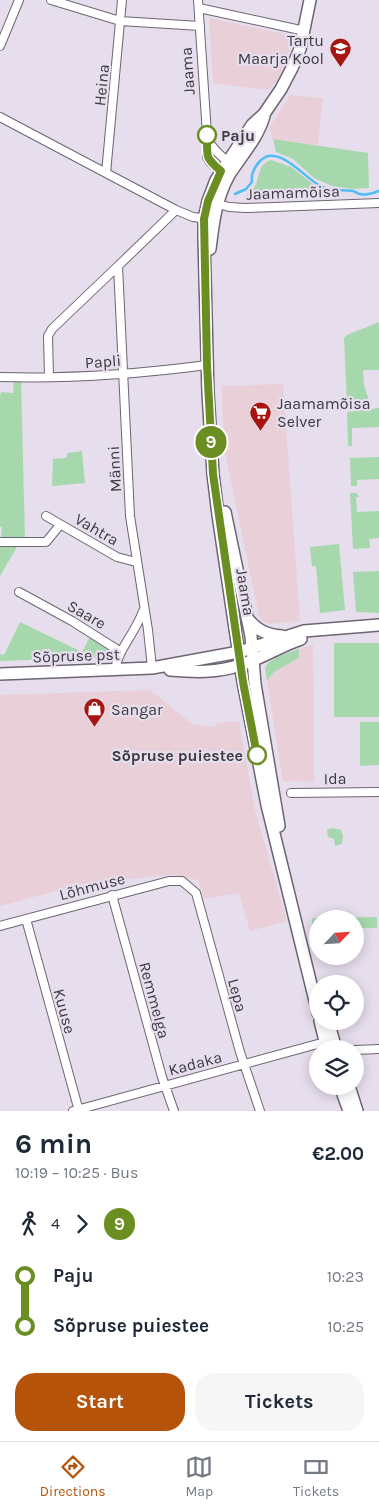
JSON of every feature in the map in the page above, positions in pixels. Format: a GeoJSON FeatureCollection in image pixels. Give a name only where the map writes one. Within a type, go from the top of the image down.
{"type":"FeatureCollection","features":[{"type":"Feature","properties":{"kind":"main road"},"geometry":{"type":"LineString","coordinates":[[228,170],[252,125],[264,114],[281,89],[292,68],[305,31],[310,0]]}},
{"type":"Feature","properties":{"kind":"main road","name":"Jaama"},"geometry":{"type":"LineString","coordinates":[[228,170],[212,203],[209,219],[207,365],[213,474],[241,665],[267,806],[309,976]]}},
{"type":"Feature","properties":{"kind":"main road","name":"Jaama"},"geometry":{"type":"LineString","coordinates":[[209,219],[218,472],[247,618],[275,804],[288,872],[316,975]]}},
{"type":"Feature","properties":{"kind":"main road"},"geometry":{"type":"LineString","coordinates":[[247,618],[263,632],[285,636]]}},
{"type":"Feature","properties":{"kind":"main road","name":"Sõpruse pst"},"geometry":{"type":"LineString","coordinates":[[0,674],[152,668],[239,652],[304,631],[379,625]]}},
{"type":"Feature","properties":{"kind":"main road","name":"Sõpruse pst"},"geometry":{"type":"LineString","coordinates":[[152,668],[195,672],[224,670],[241,665],[320,630]]}},
{"type":"Feature","properties":{"kind":"main road"},"geometry":{"type":"LineString","coordinates":[[343,1095],[349,1111]]}},
{"type":"Feature","properties":{"kind":"main road"},"geometry":{"type":"LineString","coordinates":[[352,1095],[357,1111]]}},
{"type":"Feature","properties":{"kind":"street"},"geometry":{"type":"LineString","coordinates":[[0,46],[18,0]]}},
{"type":"Feature","properties":{"kind":"street"},"geometry":{"type":"LineString","coordinates":[[51,0],[120,21],[200,26]]}},
{"type":"Feature","properties":{"kind":"street","name":"Heina"},"geometry":{"type":"LineString","coordinates":[[106,173],[122,0]]}},
{"type":"Feature","properties":{"kind":"street"},"geometry":{"type":"LineString","coordinates":[[198,4],[305,31]]}},
{"type":"Feature","properties":{"kind":"street","name":"Jaama"},"geometry":{"type":"LineString","coordinates":[[198,4],[207,157],[210,162],[228,170]]}},
{"type":"Feature","properties":{"kind":"street"},"geometry":{"type":"LineString","coordinates":[[0,117],[176,210],[209,219]]}},
{"type":"Feature","properties":{"kind":"street"},"geometry":{"type":"LineString","coordinates":[[207,140],[228,170]]}},
{"type":"Feature","properties":{"kind":"street","name":"Jaamamõisa"},"geometry":{"type":"LineString","coordinates":[[212,203],[246,208],[379,203]]}},
{"type":"Feature","properties":{"kind":"street"},"geometry":{"type":"LineString","coordinates":[[49,377],[48,336],[52,329],[176,210]]}},
{"type":"Feature","properties":{"kind":"street","name":"Männi"},"geometry":{"type":"LineString","coordinates":[[118,266],[130,516],[152,668]]}},
{"type":"Feature","properties":{"kind":"street","name":"Papli"},"geometry":{"type":"LineString","coordinates":[[0,377],[123,374],[207,365]]}},
{"type":"Feature","properties":{"kind":"street","name":"Vahtra"},"geometry":{"type":"LineString","coordinates":[[46,516],[117,557],[136,562]]}},
{"type":"Feature","properties":{"kind":"street"},"geometry":{"type":"LineString","coordinates":[[0,542],[46,542],[60,525]]}},
{"type":"Feature","properties":{"kind":"street","name":"Saare"},"geometry":{"type":"LineString","coordinates":[[19,592],[72,621],[122,652]]}},
{"type":"Feature","properties":{"kind":"street"},"geometry":{"type":"LineString","coordinates":[[115,670],[117,660],[136,629],[144,610]]}},
{"type":"Feature","properties":{"kind":"street"},"geometry":{"type":"LineString","coordinates":[[136,629],[148,630]]}},
{"type":"Feature","properties":{"kind":"street","name":"Ida"},"geometry":{"type":"LineString","coordinates":[[291,793],[379,792]]}},
{"type":"Feature","properties":{"kind":"street","name":"Lõhmuse"},"geometry":{"type":"LineString","coordinates":[[0,926],[169,881],[182,881],[190,888]]}},
{"type":"Feature","properties":{"kind":"street","name":"Lepa"},"geometry":{"type":"LineString","coordinates":[[190,888],[196,893],[244,1064],[260,1111]]}},
{"type":"Feature","properties":{"kind":"street","name":"Remmelga"},"geometry":{"type":"LineString","coordinates":[[112,895],[165,1086],[174,1111]]}},
{"type":"Feature","properties":{"kind":"street","name":"Kuuse"},"geometry":{"type":"LineString","coordinates":[[26,919],[76,1110]]}},
{"type":"Feature","properties":{"kind":"street","name":"Kadaka"},"geometry":{"type":"LineString","coordinates":[[76,1110],[244,1064],[309,1049]]}},
{"type":"Feature","properties":{"kind":"street"},"geometry":{"type":"LineString","coordinates":[[364,1050],[379,1049]]}},
{"type":"Feature","properties":{"kind":"shaded area"},"geometry":{"type":"Polygon","coordinates":[[[209,18],[294,36],[284,67],[277,81],[268,90],[213,83],[209,18]]]}},
{"type":"Feature","properties":{"kind":"shaded area"},"geometry":{"type":"Polygon","coordinates":[[[290,95],[323,98],[318,145],[272,139],[269,128],[290,95]]]}},
{"type":"Feature","properties":{"kind":"shaded area"},"geometry":{"type":"Polygon","coordinates":[[[283,384],[300,621],[270,624],[262,621],[259,616],[224,448],[222,386],[283,384]]]}},
{"type":"Feature","properties":{"kind":"shaded area"},"geometry":{"type":"Polygon","coordinates":[[[313,644],[314,782],[283,781],[267,681],[273,672],[299,659],[299,649],[313,644]]]}},
{"type":"Feature","properties":{"kind":"shaded area"},"geometry":{"type":"Polygon","coordinates":[[[150,690],[192,724],[215,727],[216,723],[239,721],[255,810],[287,921],[250,931],[239,893],[204,899],[198,880],[173,875],[86,883],[0,906],[0,695],[150,690]]]}},
{"type":"Feature","properties":{"kind":"green space"},"geometry":{"type":"Polygon","coordinates":[[[273,139],[368,153],[369,188],[352,189],[332,186],[314,178],[293,159],[276,152],[273,139]]]}},
{"type":"Feature","properties":{"kind":"green space"},"geometry":{"type":"Polygon","coordinates":[[[271,160],[291,167],[327,195],[245,197],[255,186],[262,166],[271,160]]]}},
{"type":"Feature","properties":{"kind":"green space"},"geometry":{"type":"Polygon","coordinates":[[[379,322],[379,370],[363,370],[364,385],[369,400],[361,404],[347,405],[344,338],[379,322]]]}},
{"type":"Feature","properties":{"kind":"green space"},"geometry":{"type":"Polygon","coordinates":[[[14,381],[21,381],[25,539],[1,539],[0,398],[1,392],[13,393],[14,381]]]}},
{"type":"Feature","properties":{"kind":"green space"},"geometry":{"type":"Polygon","coordinates":[[[379,408],[379,427],[352,428],[352,446],[348,446],[347,412],[379,408]]]}},
{"type":"Feature","properties":{"kind":"green space"},"geometry":{"type":"Polygon","coordinates":[[[82,451],[85,483],[52,486],[53,459],[66,458],[68,453],[82,451]]]}},
{"type":"Feature","properties":{"kind":"green space"},"geometry":{"type":"Polygon","coordinates":[[[379,457],[379,479],[357,480],[357,486],[351,486],[350,458],[379,457]]]}},
{"type":"Feature","properties":{"kind":"green space"},"geometry":{"type":"Polygon","coordinates":[[[350,493],[357,493],[359,497],[356,497],[357,512],[379,511],[379,538],[369,539],[370,548],[353,549],[350,493]]]}},
{"type":"Feature","properties":{"kind":"green space"},"geometry":{"type":"Polygon","coordinates":[[[339,544],[345,610],[320,613],[316,566],[312,566],[310,547],[339,544]]]}},
{"type":"Feature","properties":{"kind":"green space"},"geometry":{"type":"Polygon","coordinates":[[[0,545],[17,547],[0,576],[0,545]]]}},
{"type":"Feature","properties":{"kind":"green space"},"geometry":{"type":"Polygon","coordinates":[[[379,571],[379,613],[356,612],[353,572],[379,571]]]}},
{"type":"Feature","properties":{"kind":"green space"},"geometry":{"type":"Polygon","coordinates":[[[20,622],[82,652],[91,635],[109,647],[110,655],[108,657],[0,661],[0,654],[4,655],[20,622]]]}},
{"type":"Feature","properties":{"kind":"green space"},"geometry":{"type":"Polygon","coordinates":[[[334,643],[379,643],[379,717],[334,717],[334,643]]]}},
{"type":"Feature","properties":{"kind":"green space"},"geometry":{"type":"Polygon","coordinates":[[[299,649],[299,658],[274,672],[267,681],[265,668],[268,663],[279,656],[299,649]]]}},
{"type":"Feature","properties":{"kind":"green space"},"geometry":{"type":"Polygon","coordinates":[[[360,722],[379,722],[379,765],[360,766],[360,722]]]}},
{"type":"Feature","properties":{"kind":"green space"},"geometry":{"type":"Polygon","coordinates":[[[332,828],[341,830],[343,836],[342,844],[335,846],[334,839],[328,837],[327,830],[332,828]]]}},
{"type":"Feature","properties":{"kind":"green space"},"geometry":{"type":"Polygon","coordinates":[[[364,917],[377,917],[377,928],[364,928],[364,917]]]}},
{"type":"Feature","properties":{"kind":"waterway"},"geometry":{"type":"LineString","coordinates":[[235,194],[246,189],[252,182],[253,171],[260,161],[267,156],[275,156],[292,164],[322,187],[353,191],[362,195],[379,191]]}},
{"type":"Feature","properties":{"kind":"bus line","name":"9"},"geometry":{"type":"LineString","coordinates":[[207,135],[207,157],[221,171],[208,201],[204,219],[207,365],[213,474],[243,682],[257,755]]}},
{"type":"Feature","properties":{"kind":"place","name":"Tartu Maarja Kool"},"geometry":{"type":"Point","coordinates":[340,68]}},
{"type":"Feature","properties":{"kind":"place","name":"Paju"},"geometry":{"type":"Point","coordinates":[207,135]}},
{"type":"Feature","properties":{"kind":"place","name":"Jaamamõisa Selver"},"geometry":{"type":"Point","coordinates":[261,431]}},
{"type":"Feature","properties":{"kind":"place","name":"Sangar"},"geometry":{"type":"Point","coordinates":[95,728]}},
{"type":"Feature","properties":{"kind":"place","name":"Sõpruse puiestee"},"geometry":{"type":"Point","coordinates":[257,755]}}]}
